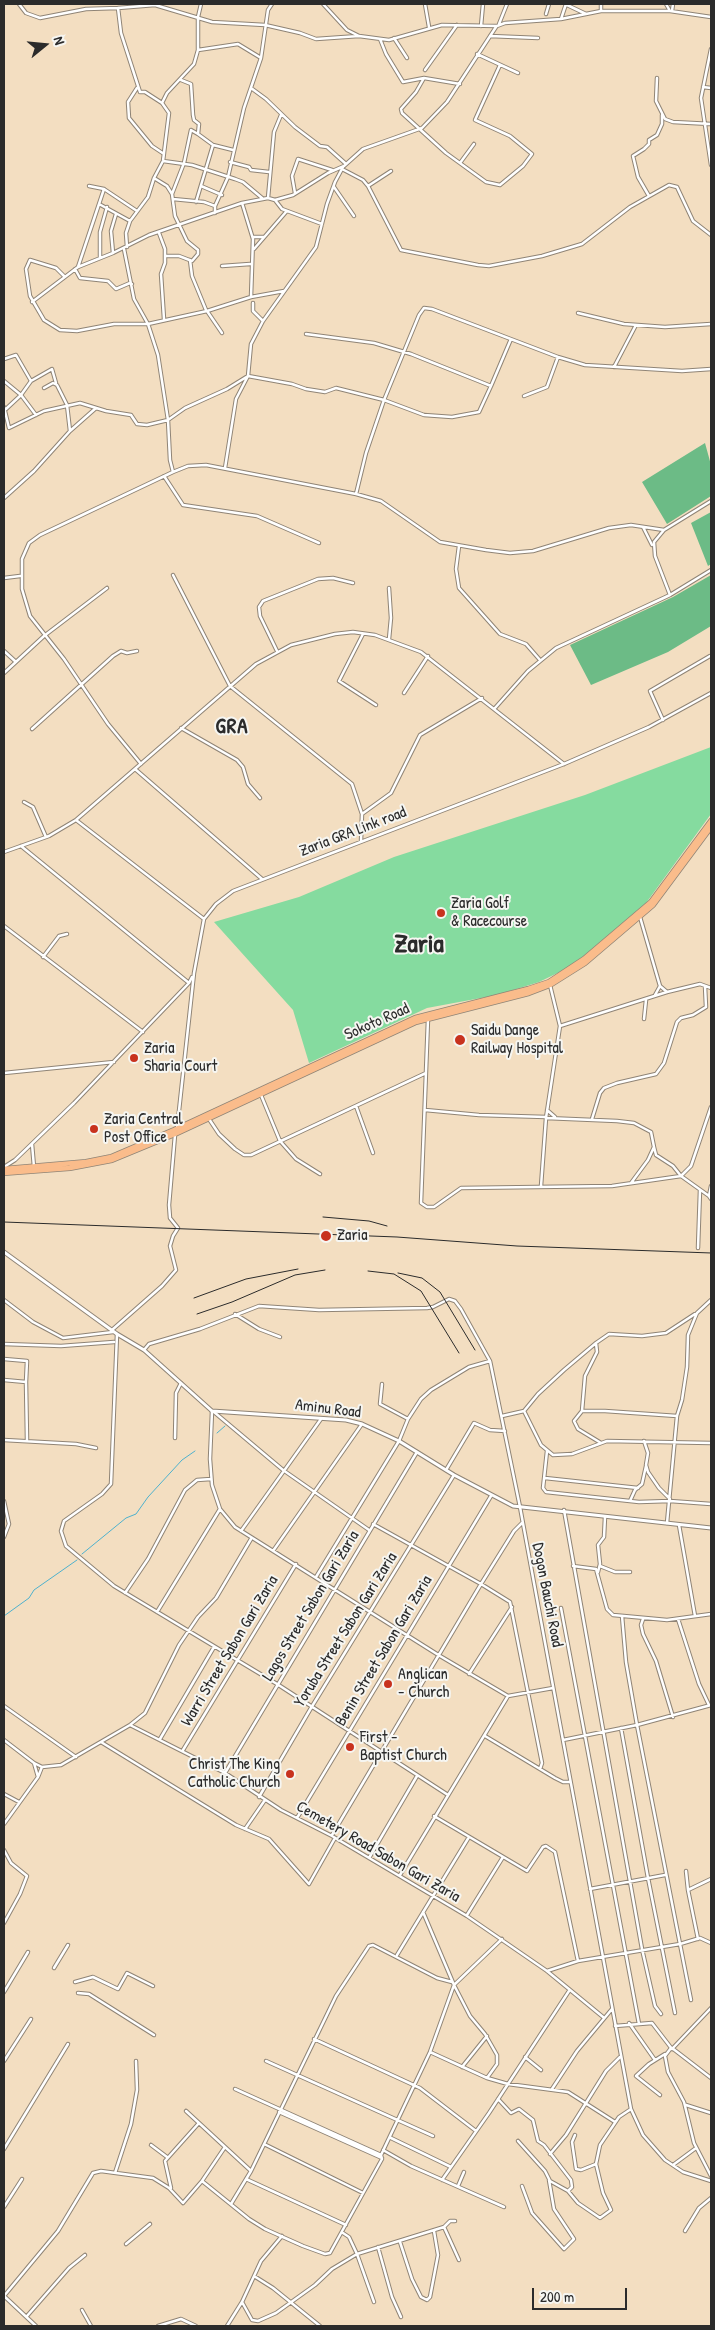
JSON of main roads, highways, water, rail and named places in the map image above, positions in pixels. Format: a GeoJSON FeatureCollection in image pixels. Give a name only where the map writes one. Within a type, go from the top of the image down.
{"type":"FeatureCollection","features":[{"type":"Feature","properties":{"kind":"main road","name":"Sokoto Road"},"geometry":{"type":"LineString","coordinates":[[4,1170],[103,1163],[122,1157],[415,1018],[528,989],[556,978],[584,960],[651,902],[711,821]]}},
{"type":"Feature","properties":{"kind":"main road","name":"Sokoto Road"},"geometry":{"type":"LineString","coordinates":[[4,1170],[111,1157],[208,1118],[372,1041],[428,1017],[518,996],[550,985],[585,963],[660,898],[711,827]]}},
{"type":"Feature","properties":{"kind":"waterway"},"geometry":{"type":"LineString","coordinates":[[217,1433],[225,1426]]}},
{"type":"Feature","properties":{"kind":"waterway"},"geometry":{"type":"LineString","coordinates":[[82,1554],[126,1518],[136,1514],[148,1497],[182,1460],[195,1451]]}},
{"type":"Feature","properties":{"kind":"waterway"},"geometry":{"type":"LineString","coordinates":[[4,1616],[29,1598],[34,1590],[77,1560]]}},
{"type":"Feature","properties":{"kind":"railway"},"geometry":{"type":"LineString","coordinates":[[323,1217],[369,1221],[387,1226]]}},
{"type":"Feature","properties":{"kind":"railway"},"geometry":{"type":"LineString","coordinates":[[4,1222],[397,1237],[517,1246],[711,1253]]}},
{"type":"Feature","properties":{"kind":"railway"},"geometry":{"type":"LineString","coordinates":[[194,1298],[246,1279],[298,1269]]}},
{"type":"Feature","properties":{"kind":"railway"},"geometry":{"type":"LineString","coordinates":[[197,1314],[232,1302],[295,1275],[325,1270]]}},
{"type":"Feature","properties":{"kind":"railway"},"geometry":{"type":"LineString","coordinates":[[368,1271],[394,1274],[421,1291],[459,1353]]}},
{"type":"Feature","properties":{"kind":"railway"},"geometry":{"type":"LineString","coordinates":[[398,1273],[422,1278],[440,1292],[475,1350]]}},
{"type":"Feature","properties":{"kind":"place","name":"Zaria Golf & Racecourse"},"geometry":{"type":"Point","coordinates":[441,913]}},
{"type":"Feature","properties":{"kind":"place","name":"Saidu Dange Railway Hospital"},"geometry":{"type":"Point","coordinates":[460,1040]}},
{"type":"Feature","properties":{"kind":"place","name":"Zaria Sharia Court"},"geometry":{"type":"Point","coordinates":[134,1058]}},
{"type":"Feature","properties":{"kind":"place","name":"Zaria Central Post Office"},"geometry":{"type":"Point","coordinates":[94,1129]}},
{"type":"Feature","properties":{"kind":"place","name":"Zaria"},"geometry":{"type":"Point","coordinates":[326,1236]}},
{"type":"Feature","properties":{"kind":"place","name":"Anglican - Church"},"geometry":{"type":"Point","coordinates":[388,1684]}},
{"type":"Feature","properties":{"kind":"place","name":"First - Baptist Church"},"geometry":{"type":"Point","coordinates":[350,1747]}},
{"type":"Feature","properties":{"kind":"place","name":"Christ The King Catholic Church"},"geometry":{"type":"Point","coordinates":[290,1774]}},
{"type":"Feature","properties":{"kind":"district","name":"GRA"},"geometry":{"type":"Point","coordinates":[232,727]}},
{"type":"Feature","properties":{"kind":"district","name":"Zaria"},"geometry":{"type":"Point","coordinates":[419,945]}}]}
